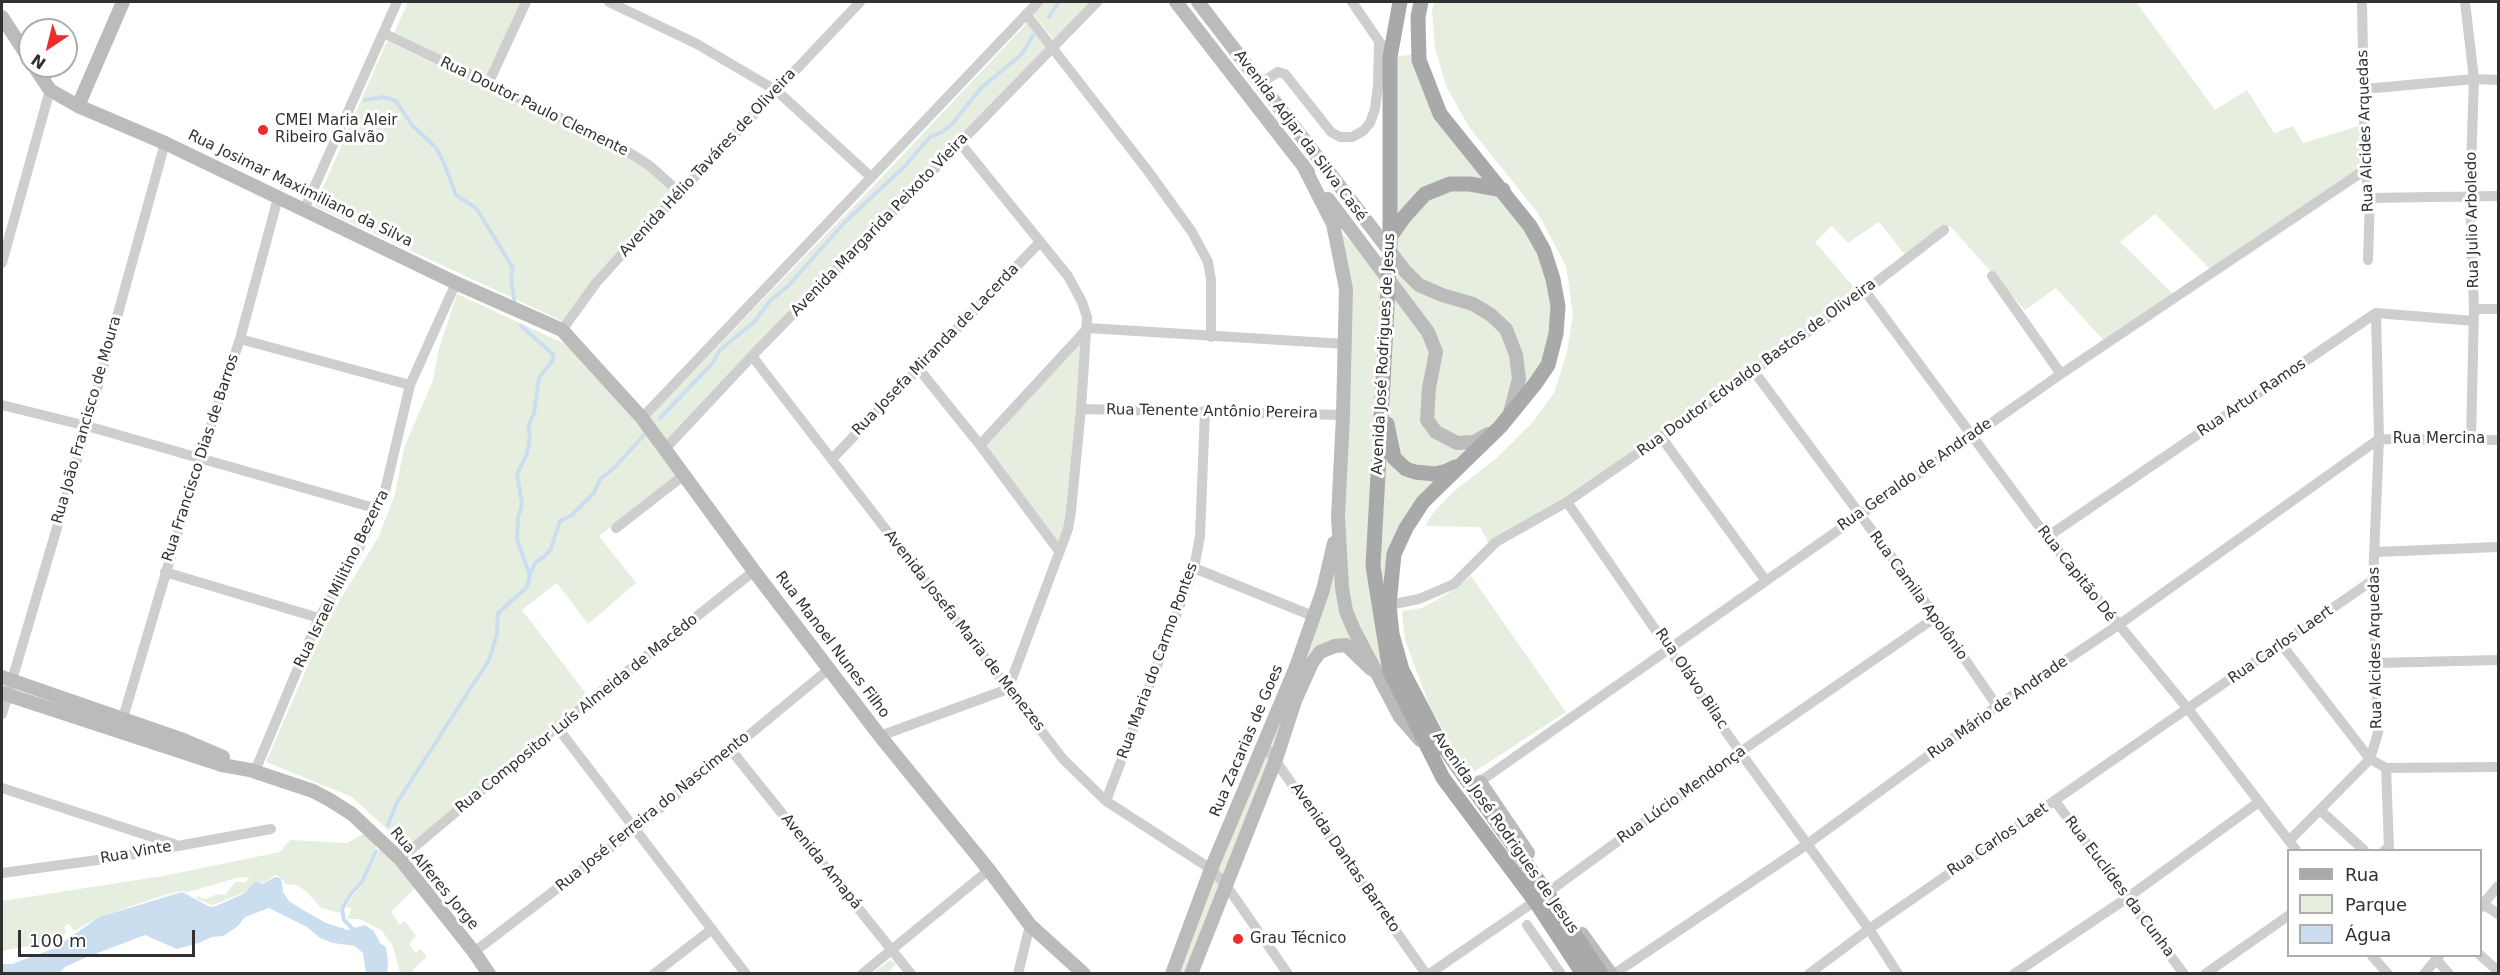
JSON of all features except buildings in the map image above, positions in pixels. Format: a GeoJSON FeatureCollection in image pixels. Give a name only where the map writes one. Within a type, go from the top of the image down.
{"type":"FeatureCollection","features":[{"type":"Feature","properties":{"kind":"main road","name":"Avenida José Rodrigues de Jesus"},"geometry":{"type":"LineString","coordinates":[[1400,2],[1390,57],[1390,240],[1373,566],[1390,672],[1443,778],[1544,894],[1582,974]]}},
{"type":"Feature","properties":{"kind":"main road","name":"Avenida José Rodrigues de Jesus"},"geometry":{"type":"LineString","coordinates":[[1421,2],[1418,17],[1419,60],[1440,114],[1469,153],[1503,190],[1530,226],[1544,251],[1553,279],[1558,306],[1556,334],[1548,365],[1504,423],[1423,502],[1406,528],[1394,554],[1389,605],[1392,634],[1402,670],[1438,740],[1475,785],[1544,894],[1601,974]]}},
{"type":"Feature","properties":{"kind":"main road"},"geometry":{"type":"LineString","coordinates":[[1390,240],[1405,216],[1425,194],[1450,184],[1470,184],[1503,190]]}},
{"type":"Feature","properties":{"kind":"main road"},"geometry":{"type":"LineString","coordinates":[[1382,404],[1394,458],[1406,469],[1435,474],[1447,471],[1470,458]]}},
{"type":"Feature","properties":{"kind":"street"},"geometry":{"type":"LineString","coordinates":[[78,106],[123,2]]}},
{"type":"Feature","properties":{"kind":"street"},"geometry":{"type":"LineString","coordinates":[[304,210],[397,2]]}},
{"type":"Feature","properties":{"kind":"street"},"geometry":{"type":"LineString","coordinates":[[488,84],[526,2]]}},
{"type":"Feature","properties":{"kind":"street"},"geometry":{"type":"LineString","coordinates":[[609,2],[697,44],[777,91],[871,177]]}},
{"type":"Feature","properties":{"kind":"street","name":"Avenida Hélio Taváres de Oliveira"},"geometry":{"type":"LineString","coordinates":[[562,330],[596,284],[679,192],[860,2]]}},
{"type":"Feature","properties":{"kind":"street"},"geometry":{"type":"LineString","coordinates":[[642,418],[1038,2]]}},
{"type":"Feature","properties":{"kind":"street","name":"Avenida Margarida Peixoto Vieira"},"geometry":{"type":"LineString","coordinates":[[665,449],[752,356],[1097,2]]}},
{"type":"Feature","properties":{"kind":"street","name":"Avenida Adjar da Silva Casé"},"geometry":{"type":"LineString","coordinates":[[1176,2],[1303,165],[1422,324],[1436,352],[1429,388],[1427,420],[1436,432],[1457,443],[1467,443],[1504,423],[1519,379],[1516,355],[1506,329],[1491,315],[1473,304],[1419,285],[1405,271],[1198,2]]}},
{"type":"Feature","properties":{"kind":"street"},"geometry":{"type":"LineString","coordinates":[[1352,2],[1390,57]]}},
{"type":"Feature","properties":{"kind":"street","name":"Rua Alcides Arquedas"},"geometry":{"type":"LineString","coordinates":[[2362,2],[2365,170],[2370,198],[2368,260]]}},
{"type":"Feature","properties":{"kind":"street","name":"Rua Julio Arboledo"},"geometry":{"type":"LineString","coordinates":[[2465,2],[2474,79],[2470,197],[2474,309],[2472,440]]}},
{"type":"Feature","properties":{"kind":"street"},"geometry":{"type":"LineString","coordinates":[[1026,14],[1192,232],[1208,262],[1211,280],[1211,337]]}},
{"type":"Feature","properties":{"kind":"street"},"geometry":{"type":"LineString","coordinates":[[2,17],[18,42]]}},
{"type":"Feature","properties":{"kind":"street","name":"Rua Doutor Paulo Clemente"},"geometry":{"type":"LineString","coordinates":[[383,33],[619,146],[650,166],[679,192]]}},
{"type":"Feature","properties":{"kind":"street"},"geometry":{"type":"LineString","coordinates":[[1261,83],[1278,72],[1285,74],[1330,132],[1340,137],[1353,137],[1363,132],[1370,123],[1375,109],[1379,41]]}},
{"type":"Feature","properties":{"kind":"street","name":"Rua Josimar Maximiliano da Silva"},"geometry":{"type":"LineString","coordinates":[[42,78],[50,90],[78,106],[165,143],[562,330]]}},
{"type":"Feature","properties":{"kind":"street"},"geometry":{"type":"LineString","coordinates":[[2364,89],[2474,79],[2499,80]]}},
{"type":"Feature","properties":{"kind":"street"},"geometry":{"type":"LineString","coordinates":[[2,263],[50,90]]}},
{"type":"Feature","properties":{"kind":"street","name":"Rua João Francisco de Moura"},"geometry":{"type":"LineString","coordinates":[[2,714],[6,679],[87,426],[165,143]]}},
{"type":"Feature","properties":{"kind":"street"},"geometry":{"type":"LineString","coordinates":[[880,736],[1008,689],[1068,529],[1071,511],[1088,328],[1087,317],[1068,276],[960,143]]}},
{"type":"Feature","properties":{"kind":"street"},"geometry":{"type":"LineString","coordinates":[[1303,165],[1333,225],[1346,289],[1338,517],[1342,588],[1346,610],[1354,630],[1400,717],[1426,746]]}},
{"type":"Feature","properties":{"kind":"street","name":"Rua Geraldo de Andrade"},"geometry":{"type":"LineString","coordinates":[[1475,785],[1858,514],[2061,374],[2365,170]]}},
{"type":"Feature","properties":{"kind":"street"},"geometry":{"type":"LineString","coordinates":[[2370,198],[2499,196]]}},
{"type":"Feature","properties":{"kind":"street","name":"Rua Francisco Dias de Barros"},"geometry":{"type":"LineString","coordinates":[[123,718],[200,458],[240,339],[278,198]]}},
{"type":"Feature","properties":{"kind":"street","name":"Rua Doutor Edvaldo Bastos de Oliveira"},"geometry":{"type":"LineString","coordinates":[[1389,605],[1419,599],[1454,584],[1496,542],[1567,502],[1661,437],[1865,291],[1944,230]]}},
{"type":"Feature","properties":{"kind":"street","name":"Rua Josefa Miranda de Lacerda"},"geometry":{"type":"LineString","coordinates":[[832,458],[1039,243]]}},
{"type":"Feature","properties":{"kind":"street"},"geometry":{"type":"LineString","coordinates":[[1992,276],[2061,374]]}},
{"type":"Feature","properties":{"kind":"street","name":"Rua Israel Militino Bezerra"},"geometry":{"type":"LineString","coordinates":[[252,770],[319,618],[357,553],[378,509],[390,474],[399,425],[410,385],[456,282]]}},
{"type":"Feature","properties":{"kind":"street","name":"Rua Capitão Dé"},"geometry":{"type":"LineString","coordinates":[[1865,291],[2047,537],[2117,626],[2188,709],[2292,846]]}},
{"type":"Feature","properties":{"kind":"street"},"geometry":{"type":"LineString","coordinates":[[2474,309],[2499,309]]}},
{"type":"Feature","properties":{"kind":"street"},"geometry":{"type":"LineString","coordinates":[[2376,313],[2474,321]]}},
{"type":"Feature","properties":{"kind":"street","name":"Rua Alcides Arquedas"},"geometry":{"type":"LineString","coordinates":[[2292,846],[2370,759],[2378,733],[2378,663],[2373,580],[2376,552],[2379,439],[2376,313]]}},
{"type":"Feature","properties":{"kind":"street","name":"Rua Artur Ramos"},"geometry":{"type":"LineString","coordinates":[[2047,537],[2376,313]]}},
{"type":"Feature","properties":{"kind":"street"},"geometry":{"type":"LineString","coordinates":[[1088,328],[1345,344]]}},
{"type":"Feature","properties":{"kind":"street"},"geometry":{"type":"LineString","coordinates":[[980,445],[1088,328]]}},
{"type":"Feature","properties":{"kind":"street","name":"Rua Manoel Nunes Filho"},"geometry":{"type":"LineString","coordinates":[[562,330],[642,418],[754,571],[880,736],[989,870],[1030,925],[1084,974]]}},
{"type":"Feature","properties":{"kind":"street"},"geometry":{"type":"LineString","coordinates":[[240,339],[410,385]]}},
{"type":"Feature","properties":{"kind":"street","name":"Avenida Josefa Maria de Menezes"},"geometry":{"type":"LineString","coordinates":[[752,356],[1063,759],[1106,801],[1211,869],[1226,885],[1288,974]]}},
{"type":"Feature","properties":{"kind":"street"},"geometry":{"type":"LineString","coordinates":[[918,368],[980,445],[1059,551]]}},
{"type":"Feature","properties":{"kind":"street","name":"Rua Camila Apolônio"},"geometry":{"type":"LineString","coordinates":[[1753,370],[1936,617],[1997,706]]}},
{"type":"Feature","properties":{"kind":"street"},"geometry":{"type":"LineString","coordinates":[[2,405],[87,426],[378,509]]}},
{"type":"Feature","properties":{"kind":"street","name":"Rua Tenente Antônio Pereira"},"geometry":{"type":"LineString","coordinates":[[1081,409],[1343,415]]}},
{"type":"Feature","properties":{"kind":"street","name":"Rua Maria do Carmo Pontes"},"geometry":{"type":"LineString","coordinates":[[1106,801],[1194,568],[1200,536],[1205,411]]}},
{"type":"Feature","properties":{"kind":"street"},"geometry":{"type":"LineString","coordinates":[[1661,437],[1766,581]]}},
{"type":"Feature","properties":{"kind":"street","name":"Rua Mercina"},"geometry":{"type":"LineString","coordinates":[[2379,439],[2499,440]]}},
{"type":"Feature","properties":{"kind":"street","name":"Rua Mário de Andrade"},"geometry":{"type":"LineString","coordinates":[[1612,974],[1806,845],[1997,706],[2117,626],[2379,439]]}},
{"type":"Feature","properties":{"kind":"street"},"geometry":{"type":"LineString","coordinates":[[616,528],[684,475]]}},
{"type":"Feature","properties":{"kind":"street","name":"Rua Olávo Bilac"},"geometry":{"type":"LineString","coordinates":[[1567,502],[1740,752],[1869,929],[1898,974]]}},
{"type":"Feature","properties":{"kind":"street","name":"Rua Zacarias de Goes"},"geometry":{"type":"LineString","coordinates":[[1172,974],[1211,869],[1296,667],[1330,565],[1338,517]]}},
{"type":"Feature","properties":{"kind":"street"},"geometry":{"type":"LineString","coordinates":[[2376,552],[2499,547]]}},
{"type":"Feature","properties":{"kind":"street"},"geometry":{"type":"LineString","coordinates":[[1194,568],[1313,616]]}},
{"type":"Feature","properties":{"kind":"street","name":"Rua Compositor Luís Almeida de Macêdo"},"geometry":{"type":"LineString","coordinates":[[400,859],[557,727],[754,571]]}},
{"type":"Feature","properties":{"kind":"street"},"geometry":{"type":"LineString","coordinates":[[165,572],[319,618]]}},
{"type":"Feature","properties":{"kind":"street","name":"Rua Carlos Laert"},"geometry":{"type":"LineString","coordinates":[[2188,709],[2373,580]]}},
{"type":"Feature","properties":{"kind":"street","name":"Rua Lúcio Mendonça"},"geometry":{"type":"LineString","coordinates":[[1427,974],[1544,894],[1740,752],[1936,617]]}},
{"type":"Feature","properties":{"kind":"street","name":"Rua Zacarias de Goes"},"geometry":{"type":"LineString","coordinates":[[1191,974],[1276,759],[1306,673],[1320,652],[1335,645],[1346,645],[1384,684]]}},
{"type":"Feature","properties":{"kind":"street"},"geometry":{"type":"LineString","coordinates":[[2282,645],[2370,759],[2386,768],[2499,767]]}},
{"type":"Feature","properties":{"kind":"street"},"geometry":{"type":"LineString","coordinates":[[2378,663],[2499,660]]}},
{"type":"Feature","properties":{"kind":"street","name":"Rua José Ferreira do Nascimento"},"geometry":{"type":"LineString","coordinates":[[474,952],[634,829],[829,669]]}},
{"type":"Feature","properties":{"kind":"street"},"geometry":{"type":"LineString","coordinates":[[6,679],[181,739],[252,770]]}},
{"type":"Feature","properties":{"kind":"street"},"geometry":{"type":"LineString","coordinates":[[4,694],[222,765],[252,770]]}},
{"type":"Feature","properties":{"kind":"street","name":"Rua Carlos Laet"},"geometry":{"type":"LineString","coordinates":[[1809,974],[1869,929],[2188,709]]}},
{"type":"Feature","properties":{"kind":"street"},"geometry":{"type":"LineString","coordinates":[[557,727],[746,974]]}},
{"type":"Feature","properties":{"kind":"street","name":"Avenida Dantas Barreto"},"geometry":{"type":"LineString","coordinates":[[1263,743],[1427,974]]}},
{"type":"Feature","properties":{"kind":"street","name":"Avenida Amapá"},"geometry":{"type":"LineString","coordinates":[[731,750],[892,951],[904,971]]}},
{"type":"Feature","properties":{"kind":"street"},"geometry":{"type":"LineString","coordinates":[[2386,768],[2390,849]]}},
{"type":"Feature","properties":{"kind":"street","name":"Rua Alferes Jorge"},"geometry":{"type":"LineString","coordinates":[[252,770],[312,791],[352,814],[400,859],[489,974]]}},
{"type":"Feature","properties":{"kind":"street"},"geometry":{"type":"LineString","coordinates":[[2,788],[178,845]]}},
{"type":"Feature","properties":{"kind":"street","name":"Rua Euclídes da Cunha"},"geometry":{"type":"LineString","coordinates":[[2055,801],[2184,974]]}},
{"type":"Feature","properties":{"kind":"street"},"geometry":{"type":"LineString","coordinates":[[2014,974],[2127,898],[2259,802]]}},
{"type":"Feature","properties":{"kind":"street"},"geometry":{"type":"LineString","coordinates":[[2321,811],[2363,849]]}},
{"type":"Feature","properties":{"kind":"street","name":"Rua Vinte"},"geometry":{"type":"LineString","coordinates":[[2,873],[112,858],[271,829]]}},
{"type":"Feature","properties":{"kind":"street"},"geometry":{"type":"LineString","coordinates":[[862,974],[989,870]]}},
{"type":"Feature","properties":{"kind":"street"},"geometry":{"type":"LineString","coordinates":[[2499,886],[2482,904],[2499,914]]}},
{"type":"Feature","properties":{"kind":"street","name":"Avenida José Rodrigues de Jesus"},"geometry":{"type":"LineString","coordinates":[[1544,894],[1612,974]]}},
{"type":"Feature","properties":{"kind":"street"},"geometry":{"type":"LineString","coordinates":[[2205,974],[2287,917]]}},
{"type":"Feature","properties":{"kind":"street"},"geometry":{"type":"LineString","coordinates":[[1018,974],[1030,925]]}},
{"type":"Feature","properties":{"kind":"street"},"geometry":{"type":"LineString","coordinates":[[1527,926],[1561,974]]}},
{"type":"Feature","properties":{"kind":"street"},"geometry":{"type":"LineString","coordinates":[[654,974],[712,929]]}},
{"type":"Feature","properties":{"kind":"street"},"geometry":{"type":"LineString","coordinates":[[2482,956],[2499,970]]}},
{"type":"Feature","properties":{"kind":"street"},"geometry":{"type":"LineString","coordinates":[[2370,957],[2377,974]]}},
{"type":"Feature","properties":{"kind":"street"},"geometry":{"type":"LineString","coordinates":[[2371,957],[2388,974]]}},
{"type":"Feature","properties":{"kind":"street"},"geometry":{"type":"LineString","coordinates":[[2424,974],[2438,957],[2449,974]]}},
{"type":"Feature","properties":{"kind":"green space"},"geometry":{"type":"Polygon","coordinates":[[[408,2],[521,2],[487,79],[394,33],[408,2]]]}},
{"type":"Feature","properties":{"kind":"green space"},"geometry":{"type":"Polygon","coordinates":[[[1044,2],[1092,2],[1054,40],[1033,14],[1044,2]]]}},
{"type":"Feature","properties":{"kind":"green space"},"geometry":{"type":"Polygon","coordinates":[[[1434,2],[2136,2],[2215,110],[2247,90],[2274,133],[2293,126],[2303,143],[2362,125],[2363,168],[2210,269],[2155,214],[2120,242],[2173,294],[2103,340],[2056,288],[2025,310],[1950,226],[1906,256],[1879,222],[1848,243],[1832,226],[1815,242],[1857,291],[1565,499],[1489,544],[1480,527],[1425,526],[1433,513],[1453,492],[1498,457],[1533,422],[1554,393],[1567,352],[1573,314],[1566,266],[1537,212],[1469,127],[1446,86],[1435,48],[1432,10],[1434,2]]]}},
{"type":"Feature","properties":{"kind":"green space"},"geometry":{"type":"Polygon","coordinates":[[[1027,23],[1048,46],[666,441],[648,418],[883,176],[1027,23]]]}},
{"type":"Feature","properties":{"kind":"green space"},"geometry":{"type":"Polygon","coordinates":[[[387,41],[615,149],[649,171],[672,191],[562,321],[315,206],[387,41]]]}},
{"type":"Feature","properties":{"kind":"green space"},"geometry":{"type":"Polygon","coordinates":[[[1419,54],[1440,114],[1503,190],[1553,279],[1548,365],[1435,490],[1394,554],[1384,684],[1351,656],[1339,650],[1316,658],[1192,973],[1172,974],[1296,667],[1338,517],[1345,339],[1333,224],[1390,282],[1390,57],[1419,54]]]}},
{"type":"Feature","properties":{"kind":"green space"},"geometry":{"type":"Polygon","coordinates":[[[457,294],[574,348],[639,420],[679,474],[599,536],[636,583],[588,624],[557,583],[522,610],[587,695],[407,848],[352,797],[266,762],[327,621],[379,536],[395,494],[404,448],[433,380],[439,348],[457,294]]]}},
{"type":"Feature","properties":{"kind":"green space"},"geometry":{"type":"Polygon","coordinates":[[[1084,336],[1065,527],[1058,543],[986,445],[1084,336]]]}},
{"type":"Feature","properties":{"kind":"green space"},"geometry":{"type":"Polygon","coordinates":[[[1471,576],[1566,712],[1474,772],[1466,769],[1430,707],[1405,640],[1402,611],[1422,608],[1449,593],[1471,576]]]}},
{"type":"Feature","properties":{"kind":"green space"},"geometry":{"type":"Polygon","coordinates":[[[367,832],[378,842],[361,880],[348,895],[340,913],[321,908],[307,892],[297,885],[285,884],[282,878],[275,875],[264,883],[257,881],[243,893],[215,904],[211,905],[196,898],[198,896],[205,899],[218,894],[225,895],[235,882],[246,882],[249,877],[236,878],[188,892],[182,891],[161,896],[97,918],[74,931],[69,924],[64,927],[66,931],[62,939],[37,948],[33,945],[2,951],[2,901],[163,876],[280,852],[290,840],[347,843],[367,832]]]}},
{"type":"Feature","properties":{"kind":"green space"},"geometry":{"type":"Polygon","coordinates":[[[381,846],[416,887],[391,912],[400,925],[405,921],[416,936],[409,944],[415,953],[421,949],[427,957],[413,969],[414,973],[400,973],[393,946],[382,931],[360,919],[347,919],[352,908],[346,908],[363,884],[381,846]]]}},
{"type":"Feature","properties":{"kind":"green space"},"geometry":{"type":"Polygon","coordinates":[[[890,960],[896,964],[888,973],[873,973],[890,960]]]}},
{"type":"Feature","properties":{"kind":"water"},"geometry":{"type":"Polygon","coordinates":[[[275,877],[281,878],[283,892],[289,901],[326,923],[348,930],[365,925],[374,931],[380,943],[386,947],[387,973],[366,973],[363,953],[355,946],[333,943],[320,938],[307,927],[269,908],[245,917],[238,926],[223,936],[212,937],[177,949],[145,935],[82,959],[65,967],[59,973],[2,973],[2,964],[12,964],[55,948],[99,917],[182,892],[210,907],[216,906],[243,894],[256,881],[263,884],[275,877]]]}},
{"type":"Feature","properties":{"kind":"waterway"},"geometry":{"type":"LineString","coordinates":[[1049,17],[1059,2]]}},
{"type":"Feature","properties":{"kind":"waterway"},"geometry":{"type":"LineString","coordinates":[[660,418],[712,364],[720,350],[754,322],[770,301],[789,285],[845,222],[905,166],[930,137],[942,132],[952,124],[981,88],[1022,54],[1033,35]]}},
{"type":"Feature","properties":{"kind":"waterway"},"geometry":{"type":"LineString","coordinates":[[365,100],[384,97],[396,101],[412,125],[436,148],[456,195],[476,208],[513,268],[511,279],[515,304]]}},
{"type":"Feature","properties":{"kind":"waterway"},"geometry":{"type":"LineString","coordinates":[[521,326],[553,355],[553,360],[539,378],[534,413],[528,427],[530,435],[527,454],[517,474],[522,504],[518,518],[517,539],[529,573]]}},
{"type":"Feature","properties":{"kind":"waterway"},"geometry":{"type":"LineString","coordinates":[[388,825],[396,804],[489,660],[497,634],[498,613],[527,587],[530,573],[536,562],[551,549],[560,521],[572,515],[594,493],[600,479],[614,468],[645,434]]}},
{"type":"Feature","properties":{"kind":"waterway"},"geometry":{"type":"LineString","coordinates":[[356,932],[344,920],[342,909],[350,895],[362,882],[376,851]]}},
{"type":"Feature","properties":{"kind":"place","name":"CMEI Maria Aleir Ribeiro Galvão"},"geometry":{"type":"Point","coordinates":[263,130]}},
{"type":"Feature","properties":{"kind":"place","name":"Grau Técnico"},"geometry":{"type":"Point","coordinates":[1238,939]}}]}
